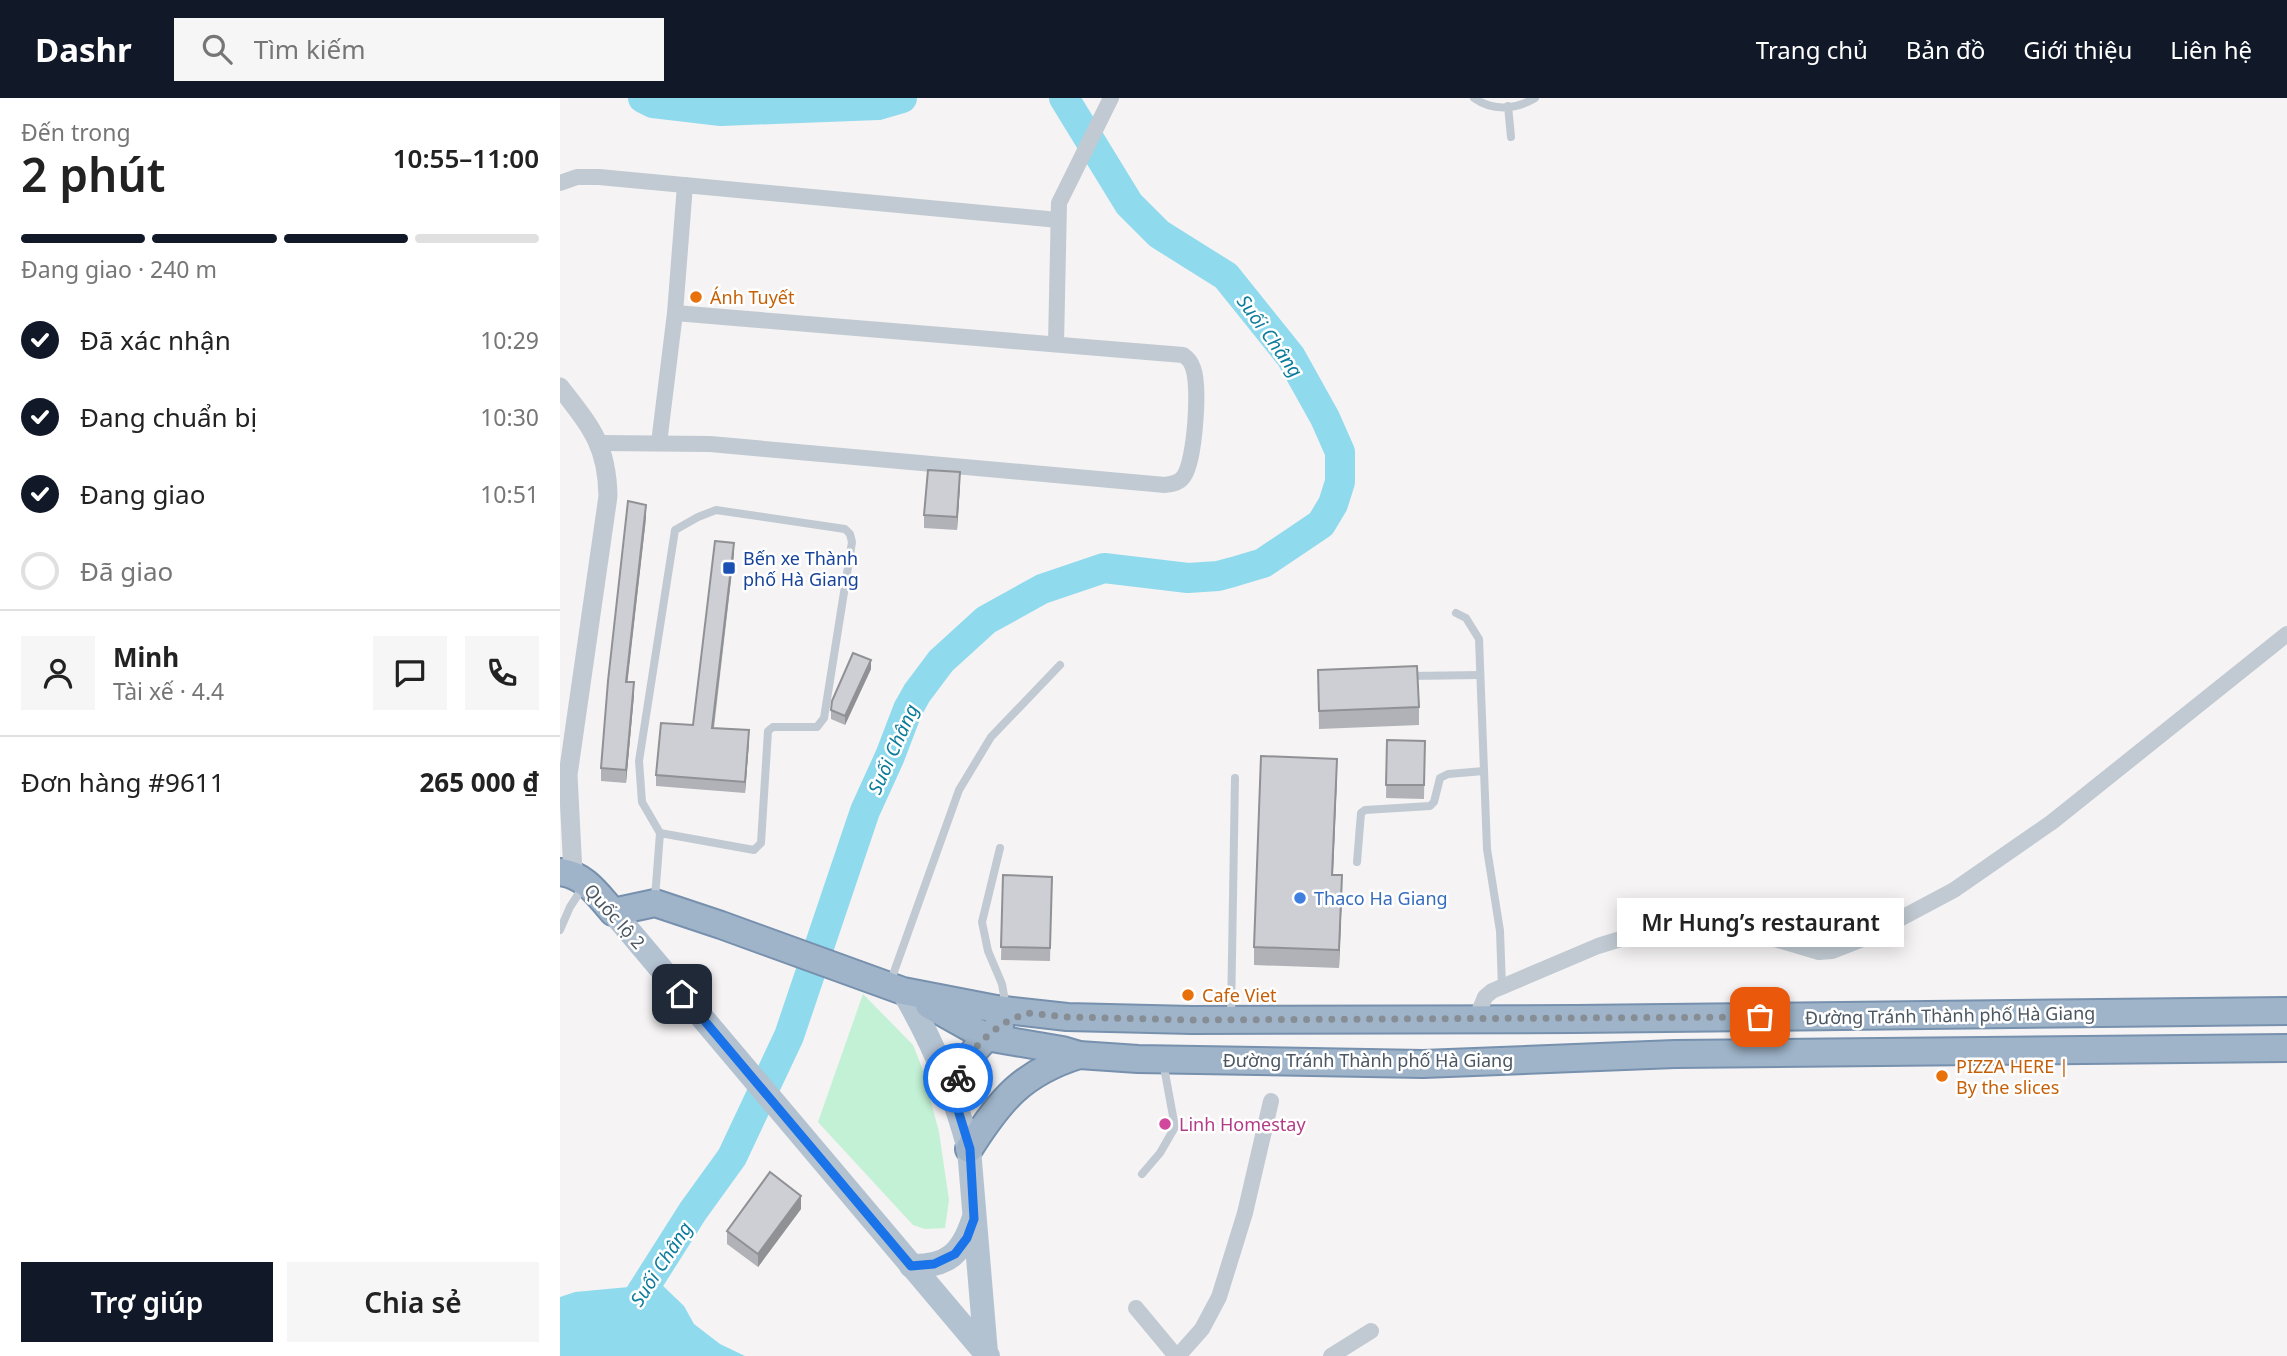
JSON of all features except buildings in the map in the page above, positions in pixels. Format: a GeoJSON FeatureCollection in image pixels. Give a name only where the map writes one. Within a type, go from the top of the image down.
{"type":"FeatureCollection","features":[{"type":"Feature","properties":{"kind":"highway","name":"Quốc lộ 2"},"geometry":{"type":"LineString","coordinates":[[573,876],[613,912]]}},
{"type":"Feature","properties":{"kind":"highway"},"geometry":{"type":"LineString","coordinates":[[613,912],[655,903],[890,986],[986,1037],[1079,1055]]}},
{"type":"Feature","properties":{"kind":"highway","name":"Đường Tránh Thành phố Hà Giang"},"geometry":{"type":"LineString","coordinates":[[890,986],[1016,1012],[1067,1017],[1231,1020],[2287,1011]]}},
{"type":"Feature","properties":{"kind":"highway"},"geometry":{"type":"LineString","coordinates":[[953,1094],[965,1063],[980,1042],[1016,1012]]}},
{"type":"Feature","properties":{"kind":"highway"},"geometry":{"type":"LineString","coordinates":[[2122,1050],[2123,1013]]}},
{"type":"Feature","properties":{"kind":"highway"},"geometry":{"type":"LineString","coordinates":[[1473,1062],[1476,1019]]}},
{"type":"Feature","properties":{"kind":"highway","name":"Đường Tránh Thành phố Hà Giang"},"geometry":{"type":"LineString","coordinates":[[1079,1055],[1423,1064],[1675,1054],[2287,1048]]}},
{"type":"Feature","properties":{"kind":"highway"},"geometry":{"type":"LineString","coordinates":[[970,1149],[990,1118],[1019,1084],[1051,1064],[1079,1055]]}},
{"type":"Feature","properties":{"kind":"main road","name":"Quốc lộ 2"},"geometry":{"type":"LineString","coordinates":[[613,912],[987,1354]]}},
{"type":"Feature","properties":{"kind":"main road"},"geometry":{"type":"LineString","coordinates":[[890,986],[939,1056],[970,1149],[987,1354]]}},
{"type":"Feature","properties":{"kind":"main road"},"geometry":{"type":"LineString","coordinates":[[911,1266],[934,1264],[955,1254],[967,1238],[974,1219]]}},
{"type":"Feature","properties":{"kind":"street"},"geometry":{"type":"LineString","coordinates":[[1056,344],[1059,203],[1111,98]]}},
{"type":"Feature","properties":{"kind":"street"},"geometry":{"type":"LineString","coordinates":[[560,183],[577,177],[599,177],[1058,220]]}},
{"type":"Feature","properties":{"kind":"street"},"geometry":{"type":"LineString","coordinates":[[659,443],[675,313],[685,185]]}},
{"type":"Feature","properties":{"kind":"street"},"geometry":{"type":"LineString","coordinates":[[600,443],[710,444],[1165,485],[1177,483],[1184,477],[1194,451],[1195,378],[1193,366],[1183,355],[675,313]]}},
{"type":"Feature","properties":{"kind":"street"},"geometry":{"type":"LineString","coordinates":[[560,387],[600,443],[608,473],[608,496],[568,775],[573,876]]}},
{"type":"Feature","properties":{"kind":"street"},"geometry":{"type":"LineString","coordinates":[[1476,1019],[1485,997],[1502,987],[1598,946],[1640,933],[1666,936],[1747,935],[1771,938],[1819,952],[1832,951],[1860,940],[1954,890],[2052,822],[2287,634]]}},
{"type":"Feature","properties":{"kind":"street"},"geometry":{"type":"LineString","coordinates":[[1136,1308],[1177,1356],[1202,1329],[1219,1297],[1244,1213],[1271,1101]]}},
{"type":"Feature","properties":{"kind":"street"},"geometry":{"type":"LineString","coordinates":[[1331,1356],[1371,1331]]}},
{"type":"Feature","properties":{"kind":"lane"},"geometry":{"type":"LineString","coordinates":[[1474,98],[1485,106],[1495,108],[1519,105],[1535,98]]}},
{"type":"Feature","properties":{"kind":"lane"},"geometry":{"type":"LineString","coordinates":[[1508,106],[1511,137]]}},
{"type":"Feature","properties":{"kind":"lane"},"geometry":{"type":"LineString","coordinates":[[655,903],[660,833],[642,802],[639,761],[675,530],[716,510],[845,529],[852,542],[824,718],[817,727],[773,727],[768,731],[761,843],[754,850],[660,833]]}},
{"type":"Feature","properties":{"kind":"lane"},"geometry":{"type":"LineString","coordinates":[[1456,613],[1466,618],[1479,639],[1487,849],[1500,931],[1502,987]]}},
{"type":"Feature","properties":{"kind":"lane"},"geometry":{"type":"LineString","coordinates":[[890,986],[959,790],[991,737],[1060,665]]}},
{"type":"Feature","properties":{"kind":"lane"},"geometry":{"type":"LineString","coordinates":[[1403,676],[1480,675]]}},
{"type":"Feature","properties":{"kind":"lane"},"geometry":{"type":"LineString","coordinates":[[1357,862],[1361,813],[1365,810],[1430,806],[1434,802],[1440,778],[1448,774],[1484,771]]}},
{"type":"Feature","properties":{"kind":"lane"},"geometry":{"type":"LineString","coordinates":[[1231,1020],[1235,778]]}},
{"type":"Feature","properties":{"kind":"lane"},"geometry":{"type":"LineString","coordinates":[[1000,848],[982,922],[988,951],[1016,1012]]}},
{"type":"Feature","properties":{"kind":"lane"},"geometry":{"type":"LineString","coordinates":[[560,930],[569,907],[573,876]]}},
{"type":"Feature","properties":{"kind":"lane"},"geometry":{"type":"LineString","coordinates":[[1142,1174],[1160,1153],[1175,1127],[1163,1059]]}},
{"type":"Feature","properties":{"kind":"green space"},"geometry":{"type":"Polygon","coordinates":[[[863,994],[913,1045],[922,1068],[939,1132],[949,1200],[945,1228],[925,1229],[913,1225],[818,1122],[863,994]]]}},
{"type":"Feature","properties":{"kind":"water"},"geometry":{"type":"Polygon","coordinates":[[[661,1284],[684,1306],[694,1324],[720,1344],[745,1356],[560,1356],[560,1297],[575,1292],[661,1284]]]}},
{"type":"Feature","properties":{"kind":"waterway","name":"Suối Châng"},"geometry":{"type":"LineString","coordinates":[[643,98],[653,103],[721,111],[878,105],[902,98]]}},
{"type":"Feature","properties":{"kind":"waterway","name":"Suối Châng"},"geometry":{"type":"LineString","coordinates":[[601,1356],[693,1211],[732,1157],[789,1036],[865,811],[908,709],[941,661],[986,620],[1042,589],[1104,568],[1188,578],[1233,572],[1263,563],[1321,524],[1333,504],[1340,482],[1340,452],[1325,418],[1291,357],[1226,276],[1159,234],[1129,204],[1064,98]]}},
{"type":"Feature","properties":{"kind":"way so far"},"geometry":{"type":"LineString","coordinates":[[958,1078],[980,1042],[1002,1024],[1026,1013],[1067,1017],[1192,1020],[1760,1017]]}},
{"type":"Feature","properties":{"kind":"place","name":"Ánh Tuyết"},"geometry":{"type":"Point","coordinates":[696,297]}},
{"type":"Feature","properties":{"kind":"place","name":"Bến xe Thành phố Hà Giang"},"geometry":{"type":"Point","coordinates":[729,568]}},
{"type":"Feature","properties":{"kind":"place","name":"Thaco Ha Giang"},"geometry":{"type":"Point","coordinates":[1300,898]}},
{"type":"Feature","properties":{"kind":"place","name":"Cafe Viet"},"geometry":{"type":"Point","coordinates":[1188,995]}},
{"type":"Feature","properties":{"kind":"place","name":"Mr Hung’s restaurant"},"geometry":{"type":"Point","coordinates":[1760,1017]}},
{"type":"Feature","properties":{"kind":"place","name":"PIZZA HERE | By the slices"},"geometry":{"type":"Point","coordinates":[1942,1076]}},
{"type":"Feature","properties":{"kind":"place","name":"Linh Homestay"},"geometry":{"type":"Point","coordinates":[1165,1124]}},
{"type":"Feature","properties":{"kind":"route"},"geometry":{"type":"LineString","coordinates":[[682,994],[911,1266],[926,1266],[945,1261],[955,1254],[967,1238],[974,1219],[970,1149],[953,1094],[958,1078]]}}]}
